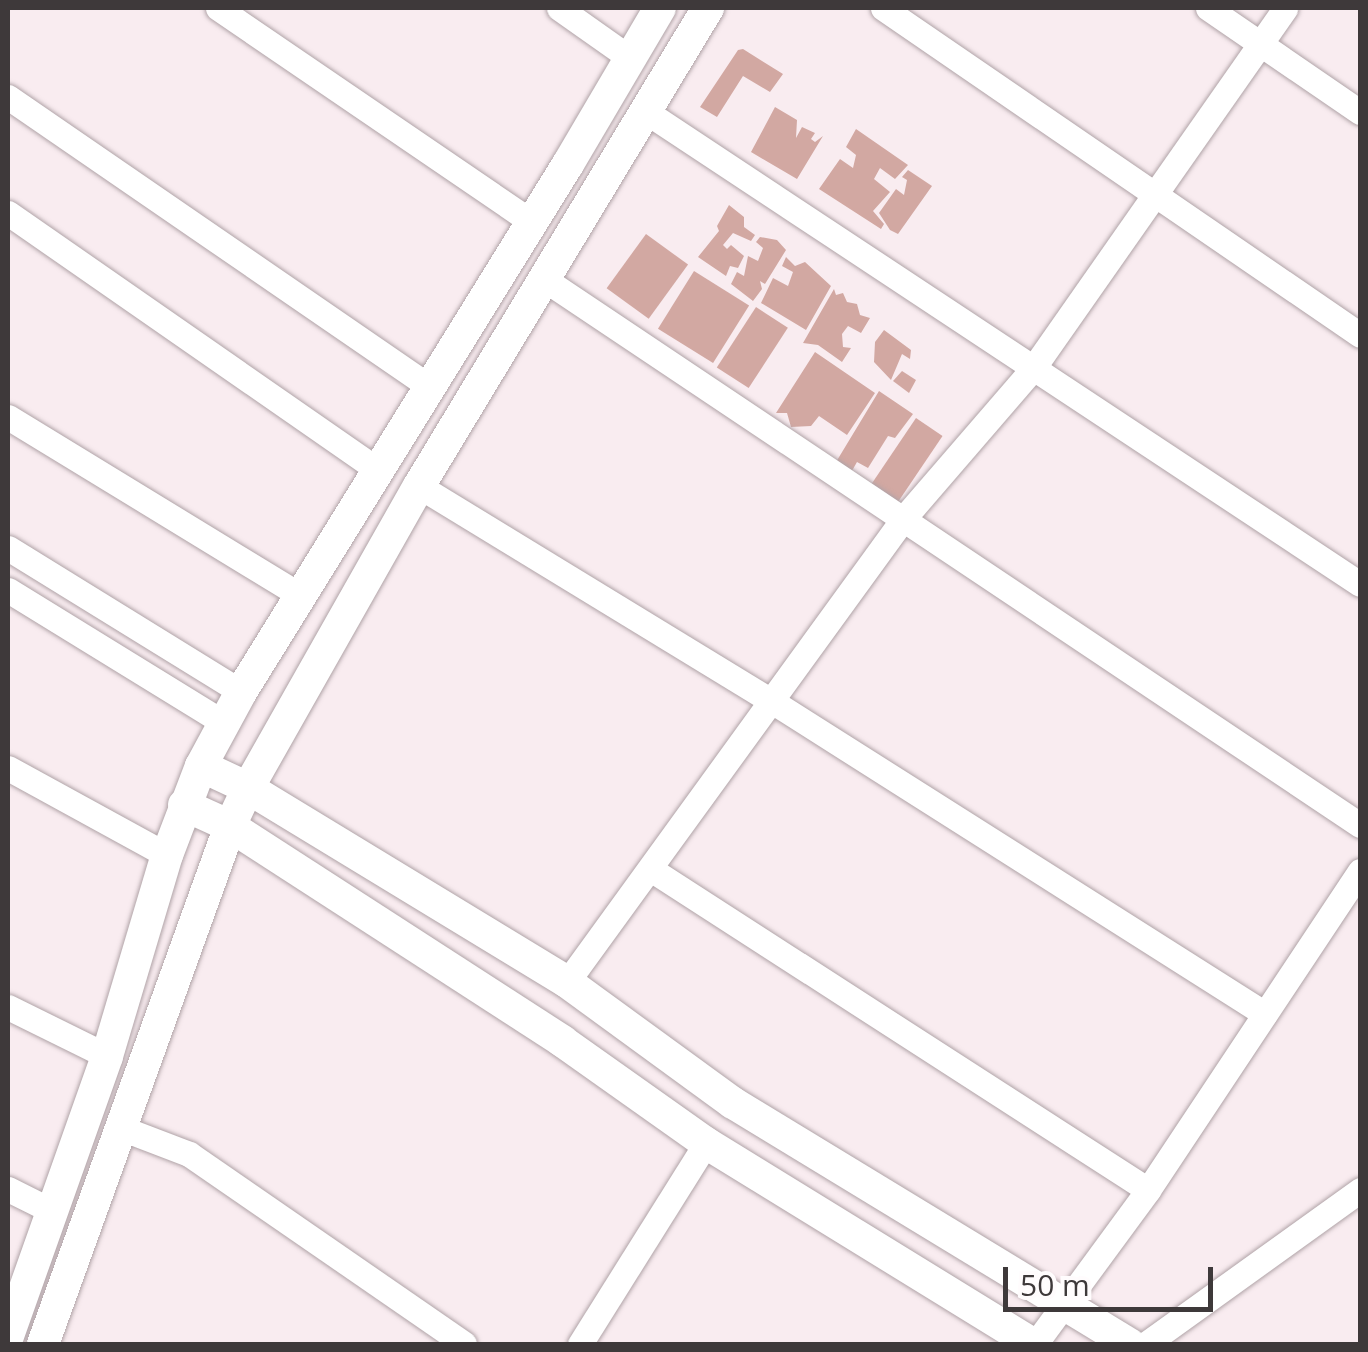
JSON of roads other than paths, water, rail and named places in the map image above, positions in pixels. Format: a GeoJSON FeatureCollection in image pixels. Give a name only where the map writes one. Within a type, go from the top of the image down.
{"type":"FeatureCollection","features":[{"type":"Feature","properties":{"kind":"street"},"geometry":{"type":"LineString","coordinates":[[218,8],[532,222]]}},
{"type":"Feature","properties":{"kind":"street"},"geometry":{"type":"LineString","coordinates":[[559,8],[630,58]]}},
{"type":"Feature","properties":{"kind":"street"},"geometry":{"type":"LineString","coordinates":[[8,1336],[107,1056],[184,804],[201,766],[241,692],[660,8]]}},
{"type":"Feature","properties":{"kind":"street"},"geometry":{"type":"LineString","coordinates":[[43,1344],[230,826],[248,788],[419,486],[708,8]]}},
{"type":"Feature","properties":{"kind":"street"},"geometry":{"type":"LineString","coordinates":[[882,8],[1360,336]]}},
{"type":"Feature","properties":{"kind":"street"},"geometry":{"type":"LineString","coordinates":[[1208,8],[1360,112]]}},
{"type":"Feature","properties":{"kind":"street"},"geometry":{"type":"LineString","coordinates":[[568,982],[903,519],[1034,367],[1286,8]]}},
{"type":"Feature","properties":{"kind":"street"},"geometry":{"type":"LineString","coordinates":[[8,97],[430,387]]}},
{"type":"Feature","properties":{"kind":"street"},"geometry":{"type":"LineString","coordinates":[[645,112],[1360,584]]}},
{"type":"Feature","properties":{"kind":"street"},"geometry":{"type":"LineString","coordinates":[[8,213],[378,470]]}},
{"type":"Feature","properties":{"kind":"street"},"geometry":{"type":"LineString","coordinates":[[544,279],[1360,825]]}},
{"type":"Feature","properties":{"kind":"street"},"geometry":{"type":"LineString","coordinates":[[8,417],[300,595]]}},
{"type":"Feature","properties":{"kind":"street"},"geometry":{"type":"LineString","coordinates":[[419,486],[770,700],[1265,1014]]}},
{"type":"Feature","properties":{"kind":"street"},"geometry":{"type":"LineString","coordinates":[[8,548],[241,692]]}},
{"type":"Feature","properties":{"kind":"street"},"geometry":{"type":"LineString","coordinates":[[8,590],[224,722]]}},
{"type":"Feature","properties":{"kind":"street"},"geometry":{"type":"LineString","coordinates":[[201,766],[248,788],[568,982],[733,1103],[1129,1344]]}},
{"type":"Feature","properties":{"kind":"street"},"geometry":{"type":"LineString","coordinates":[[8,768],[168,855]]}},
{"type":"Feature","properties":{"kind":"street"},"geometry":{"type":"LineString","coordinates":[[184,804],[230,826],[562,1041],[706,1144],[1034,1344],[1148,1190],[1360,871]]}},
{"type":"Feature","properties":{"kind":"street"},"geometry":{"type":"LineString","coordinates":[[652,870],[1148,1190]]}},
{"type":"Feature","properties":{"kind":"street"},"geometry":{"type":"LineString","coordinates":[[8,1008],[107,1056]]}},
{"type":"Feature","properties":{"kind":"street"},"geometry":{"type":"LineString","coordinates":[[121,1128],[190,1154],[464,1344]]}},
{"type":"Feature","properties":{"kind":"street"},"geometry":{"type":"LineString","coordinates":[[580,1344],[706,1144]]}},
{"type":"Feature","properties":{"kind":"street"},"geometry":{"type":"LineString","coordinates":[[8,1189],[52,1211]]}},
{"type":"Feature","properties":{"kind":"street"},"geometry":{"type":"LineString","coordinates":[[1146,1344],[1360,1190]]}}]}
